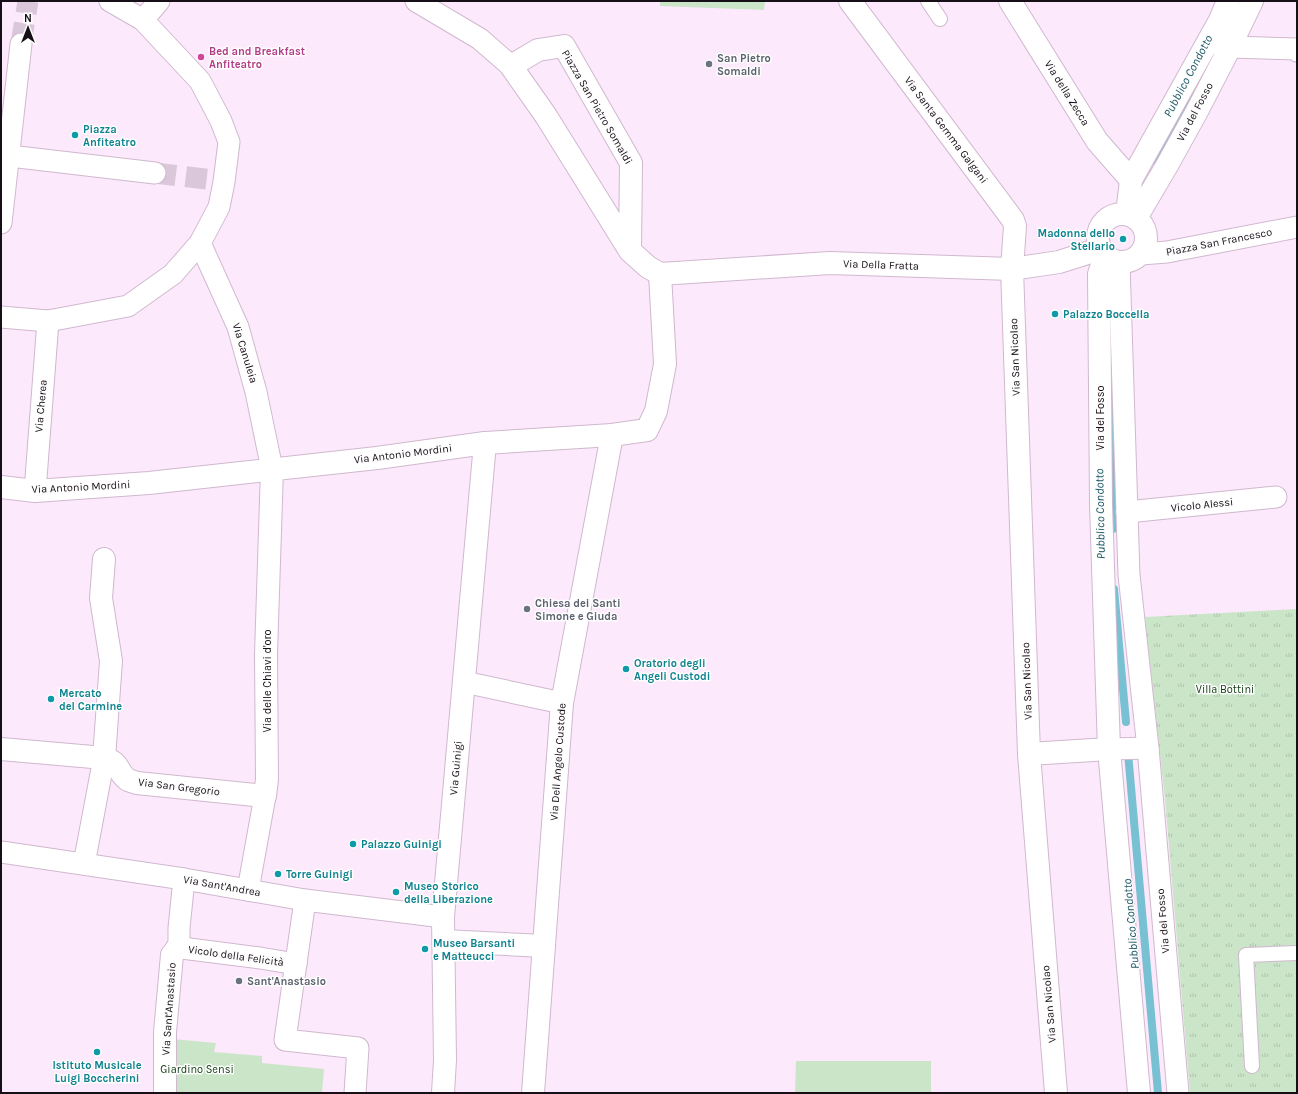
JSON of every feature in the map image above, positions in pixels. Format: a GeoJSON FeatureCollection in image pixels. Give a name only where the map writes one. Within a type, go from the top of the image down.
{"type":"FeatureCollection","features":[{"type":"Feature","properties":{"kind":"street"},"geometry":{"type":"LineString","coordinates":[[1,317],[48,321],[128,306],[173,274],[200,243],[219,207],[219,181],[229,142],[221,121],[200,80],[143,20],[110,1]]}},
{"type":"Feature","properties":{"kind":"street"},"geometry":{"type":"LineString","coordinates":[[143,20],[159,1]]}},
{"type":"Feature","properties":{"kind":"street"},"geometry":{"type":"LineString","coordinates":[[416,1],[480,39],[511,66],[546,116],[630,251],[648,267],[660,274]]}},
{"type":"Feature","properties":{"kind":"street","name":"Via Santa Gemma Galgani"},"geometry":{"type":"LineString","coordinates":[[850,1],[1013,220],[1015,226],[1012,269]]}},
{"type":"Feature","properties":{"kind":"street","name":"Via della Zecca"},"geometry":{"type":"LineString","coordinates":[[1010,1],[1097,141],[1131,180]]}},
{"type":"Feature","properties":{"kind":"street","name":"Via del Fosso"},"geometry":{"type":"LineString","coordinates":[[1131,216],[1131,180],[1220,20],[1228,1]]}},
{"type":"Feature","properties":{"kind":"street","name":"Via del Fosso"},"geometry":{"type":"LineString","coordinates":[[1131,216],[1180,140],[1230,47],[1252,1]]}},
{"type":"Feature","properties":{"kind":"street"},"geometry":{"type":"LineString","coordinates":[[1208,41],[1230,47],[1297,49],[1297,51]]}},
{"type":"Feature","properties":{"kind":"street"},"geometry":{"type":"LineString","coordinates":[[1,223],[5,155],[21,44]]}},
{"type":"Feature","properties":{"kind":"street","name":"Piazza San Pietro Somaldi"},"geometry":{"type":"LineString","coordinates":[[511,66],[538,50],[564,46],[631,163],[630,251]]}},
{"type":"Feature","properties":{"kind":"street"},"geometry":{"type":"LineString","coordinates":[[5,155],[154,173]]}},
{"type":"Feature","properties":{"kind":"street"},"geometry":{"type":"LineString","coordinates":[[1120,214],[1131,216],[1142,224],[1146,231],[1145,247],[1141,254],[1135,259],[1127,262],[1108,256],[1098,242],[1100,226],[1105,220],[1112,216],[1120,214]]}},
{"type":"Feature","properties":{"kind":"street","name":"Piazza San Francesco"},"geometry":{"type":"LineString","coordinates":[[1141,254],[1167,252],[1297,227]]}},
{"type":"Feature","properties":{"kind":"street","name":"Via Canuleia"},"geometry":{"type":"LineString","coordinates":[[200,243],[238,327],[256,392],[272,469]]}},
{"type":"Feature","properties":{"kind":"street","name":"Via Della Fratta"},"geometry":{"type":"LineString","coordinates":[[660,274],[830,263],[1012,269],[1108,256]]}},
{"type":"Feature","properties":{"kind":"street","name":"Via del Fosso"},"geometry":{"type":"LineString","coordinates":[[1108,256],[1127,512],[1129,575],[1148,748],[1178,1093]]}},
{"type":"Feature","properties":{"kind":"street","name":"Via del Fosso"},"geometry":{"type":"LineString","coordinates":[[1108,256],[1099,274],[1100,506],[1109,750],[1139,1093]]}},
{"type":"Feature","properties":{"kind":"street","name":"Via San Nicolao"},"geometry":{"type":"LineString","coordinates":[[1012,269],[1029,754],[1056,1093]]}},
{"type":"Feature","properties":{"kind":"street","name":"Via Antonio Mordini"},"geometry":{"type":"LineString","coordinates":[[1,487],[35,491],[149,483],[377,458],[485,443],[612,435],[647,430],[656,411],[665,364],[660,274]]}},
{"type":"Feature","properties":{"kind":"street","name":"Via Cherea"},"geometry":{"type":"LineString","coordinates":[[35,491],[48,321]]}},
{"type":"Feature","properties":{"kind":"street","name":"Via Dell Angelo Custode"},"geometry":{"type":"LineString","coordinates":[[533,1093],[562,704],[612,435]]}},
{"type":"Feature","properties":{"kind":"street","name":"Via Guinigi"},"geometry":{"type":"LineString","coordinates":[[442,1093],[445,1060],[443,918],[485,443]]}},
{"type":"Feature","properties":{"kind":"street","name":"Via delle Chiavi d'oro"},"geometry":{"type":"LineString","coordinates":[[248,890],[267,779],[266,654],[272,469]]}},
{"type":"Feature","properties":{"kind":"street","name":"Vicolo Alessi"},"geometry":{"type":"LineString","coordinates":[[1127,512],[1276,498]]}},
{"type":"Feature","properties":{"kind":"street"},"geometry":{"type":"LineString","coordinates":[[84,864],[104,758],[111,661],[101,598],[104,559]]}},
{"type":"Feature","properties":{"kind":"street"},"geometry":{"type":"LineString","coordinates":[[464,682],[562,704]]}},
{"type":"Feature","properties":{"kind":"street"},"geometry":{"type":"LineString","coordinates":[[1029,754],[1148,748]]}},
{"type":"Feature","properties":{"kind":"street"},"geometry":{"type":"LineString","coordinates":[[1,749],[104,758]]}},
{"type":"Feature","properties":{"kind":"street","name":"Via San Gregorio"},"geometry":{"type":"LineString","coordinates":[[104,758],[113,761],[122,774],[128,779],[137,783],[264,796]]}},
{"type":"Feature","properties":{"kind":"street","name":"Via Sant'Andrea"},"geometry":{"type":"LineString","coordinates":[[1,852],[184,879],[305,900],[443,918]]}},
{"type":"Feature","properties":{"kind":"street","name":"Via Sant'Anastasio"},"geometry":{"type":"LineString","coordinates":[[165,1093],[165,1032],[184,879]]}},
{"type":"Feature","properties":{"kind":"street","name":"Vicolo della Felicità"},"geometry":{"type":"LineString","coordinates":[[305,900],[285,1040],[358,1048],[355,1093]]}},
{"type":"Feature","properties":{"kind":"street"},"geometry":{"type":"LineString","coordinates":[[444,941],[544,946]]}},
{"type":"Feature","properties":{"kind":"street","name":"Vicolo della Felicità"},"geometry":{"type":"LineString","coordinates":[[175,949],[182,948],[296,964]]}},
{"type":"Feature","properties":{"kind":"lane"},"geometry":{"type":"LineString","coordinates":[[928,1],[940,19]]}},
{"type":"Feature","properties":{"kind":"lane"},"geometry":{"type":"LineString","coordinates":[[1252,1066],[1246,956],[1297,953]]}},
{"type":"Feature","properties":{"kind":"green space"},"geometry":{"type":"Polygon","coordinates":[[[660,1],[765,1],[764,10],[660,6],[660,1]]]}},
{"type":"Feature","properties":{"kind":"green space","name":"Villa Bottini"},"geometry":{"type":"Polygon","coordinates":[[[1297,609],[1297,1093],[1190,1093],[1165,799],[1145,617],[1297,609]]]}},
{"type":"Feature","properties":{"kind":"green space","name":"Giardino Sensi"},"geometry":{"type":"Polygon","coordinates":[[[173,1039],[216,1043],[214,1052],[262,1056],[262,1063],[324,1069],[322,1093],[171,1093],[173,1039]]]}},
{"type":"Feature","properties":{"kind":"green space"},"geometry":{"type":"Polygon","coordinates":[[[796,1061],[931,1061],[931,1093],[795,1093],[796,1061]]]}},
{"type":"Feature","properties":{"kind":"waterway","name":"Pubblico Condotto"},"geometry":{"type":"LineString","coordinates":[[1156,161],[1204,74]]}},
{"type":"Feature","properties":{"kind":"waterway","name":"Pubblico Condotto"},"geometry":{"type":"LineString","coordinates":[[1111,403],[1113,529]]}},
{"type":"Feature","properties":{"kind":"waterway","name":"Pubblico Condotto"},"geometry":{"type":"LineString","coordinates":[[1114,589],[1126,722]]}},
{"type":"Feature","properties":{"kind":"waterway","name":"Pubblico Condotto"},"geometry":{"type":"LineString","coordinates":[[1128,753],[1158,1093]]}},
{"type":"Feature","properties":{"kind":"tunnel"},"geometry":{"type":"LineString","coordinates":[[21,44],[28,1]]}},
{"type":"Feature","properties":{"kind":"tunnel"},"geometry":{"type":"LineString","coordinates":[[155,173],[214,180]]}},
{"type":"Feature","properties":{"kind":"place","name":"Bed and Breakfast Anfiteatro"},"geometry":{"type":"Point","coordinates":[201,57]}},
{"type":"Feature","properties":{"kind":"place","name":"San Pietro Somaldi"},"geometry":{"type":"Point","coordinates":[709,64]}},
{"type":"Feature","properties":{"kind":"place","name":"Piazza Anfiteatro"},"geometry":{"type":"Point","coordinates":[75,135]}},
{"type":"Feature","properties":{"kind":"place","name":"Madonna dello Stellario"},"geometry":{"type":"Point","coordinates":[1123,239]}},
{"type":"Feature","properties":{"kind":"place","name":"Palazzo Boccella"},"geometry":{"type":"Point","coordinates":[1055,314]}},
{"type":"Feature","properties":{"kind":"place","name":"Chiesa dei Santi Simone e Giuda"},"geometry":{"type":"Point","coordinates":[527,609]}},
{"type":"Feature","properties":{"kind":"place","name":"Oratorio degli Angeli Custodi"},"geometry":{"type":"Point","coordinates":[626,669]}},
{"type":"Feature","properties":{"kind":"place","name":"Mercato del Carmine"},"geometry":{"type":"Point","coordinates":[51,699]}},
{"type":"Feature","properties":{"kind":"place","name":"Palazzo Guinigi"},"geometry":{"type":"Point","coordinates":[353,844]}},
{"type":"Feature","properties":{"kind":"place","name":"Torre Guinigi"},"geometry":{"type":"Point","coordinates":[278,874]}},
{"type":"Feature","properties":{"kind":"place","name":"Museo Storico della Liberazione"},"geometry":{"type":"Point","coordinates":[396,892]}},
{"type":"Feature","properties":{"kind":"place","name":"Museo Barsanti e Matteucci"},"geometry":{"type":"Point","coordinates":[425,949]}},
{"type":"Feature","properties":{"kind":"place","name":"Sant'Anastasio"},"geometry":{"type":"Point","coordinates":[239,981]}},
{"type":"Feature","properties":{"kind":"place","name":"Istituto Musicale Luigi Boccherini"},"geometry":{"type":"Point","coordinates":[97,1052]}}]}
